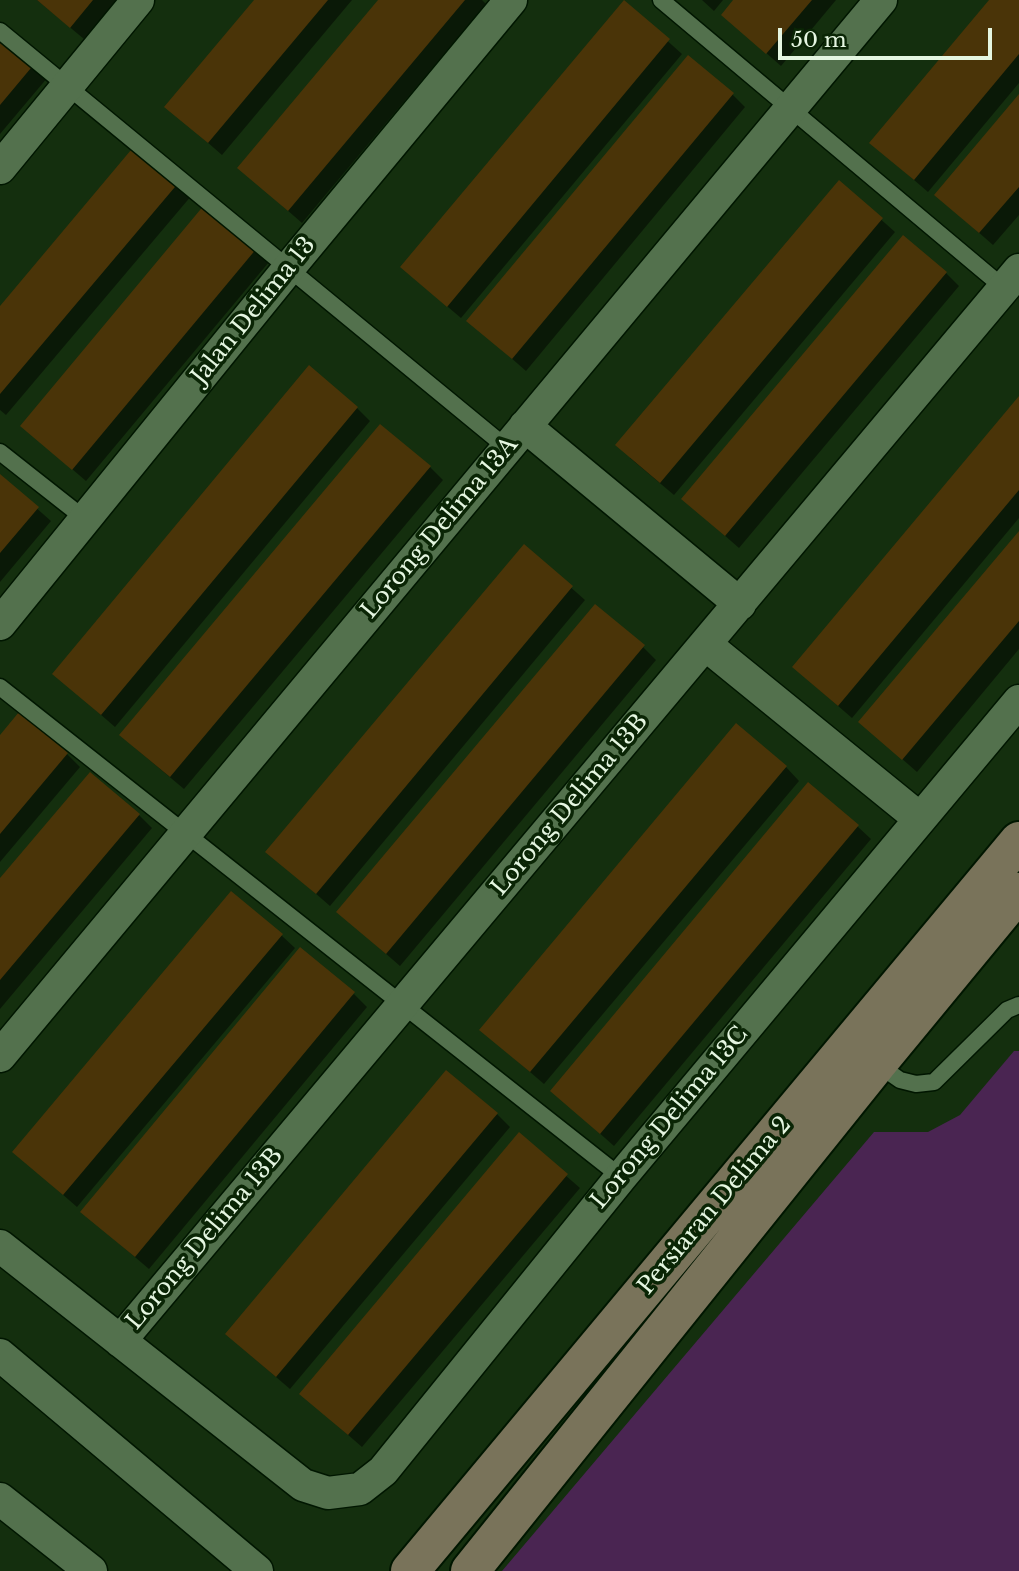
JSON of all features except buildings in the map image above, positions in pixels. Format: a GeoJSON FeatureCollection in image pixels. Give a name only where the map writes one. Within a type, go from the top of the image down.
{"type":"FeatureCollection","features":[{"type":"Feature","properties":{"kind":"street"},"geometry":{"type":"LineString","coordinates":[[0,168],[138,0]]}},
{"type":"Feature","properties":{"kind":"street","name":"Jalan Delima 13"},"geometry":{"type":"LineString","coordinates":[[0,624],[511,0]]}},
{"type":"Feature","properties":{"kind":"street","name":"Lorong Delima 13A"},"geometry":{"type":"LineString","coordinates":[[0,1056],[881,0]]}},
{"type":"Feature","properties":{"kind":"street","name":"Lorong Delima 13B"},"geometry":{"type":"LineString","coordinates":[[120,1340],[1011,279]]}},
{"type":"Feature","properties":{"kind":"street"},"geometry":{"type":"LineString","coordinates":[[516,437],[740,604]]}},
{"type":"Feature","properties":{"kind":"street"},"geometry":{"type":"LineString","coordinates":[[705,644],[919,818]]}},
{"type":"Feature","properties":{"kind":"street","name":"Lorong Delima 13C"},"geometry":{"type":"LineString","coordinates":[[120,1340],[303,1485],[328,1493],[360,1489],[383,1471],[621,1177],[1019,701]]}},
{"type":"Feature","properties":{"kind":"street","name":"Persiaran Delima 2"},"geometry":{"type":"LineString","coordinates":[[410,1571],[1019,841]]}},
{"type":"Feature","properties":{"kind":"street","name":"Persiaran Delima 2"},"geometry":{"type":"LineString","coordinates":[[470,1571],[877,1064],[1019,892]]}},
{"type":"Feature","properties":{"kind":"street"},"geometry":{"type":"LineString","coordinates":[[0,1246],[120,1340]]}},
{"type":"Feature","properties":{"kind":"street"},"geometry":{"type":"LineString","coordinates":[[0,1355],[257,1571]]}},
{"type":"Feature","properties":{"kind":"street"},"geometry":{"type":"LineString","coordinates":[[0,1499],[90,1571]]}},
{"type":"Feature","properties":{"kind":"lane"},"geometry":{"type":"LineString","coordinates":[[661,0],[1011,279]]}},
{"type":"Feature","properties":{"kind":"lane"},"geometry":{"type":"LineString","coordinates":[[0,31],[288,269],[516,437]]}},
{"type":"Feature","properties":{"kind":"lane"},"geometry":{"type":"LineString","coordinates":[[0,452],[85,519]]}},
{"type":"Feature","properties":{"kind":"lane"},"geometry":{"type":"LineString","coordinates":[[0,687],[621,1177]]}},
{"type":"Feature","properties":{"kind":"lane"},"geometry":{"type":"LineString","coordinates":[[877,1064],[900,1080],[916,1084],[934,1082],[1007,1010],[1019,1005]]}},
{"type":"Feature","properties":{"kind":"shaded area"},"geometry":{"type":"Polygon","coordinates":[[[1014,1051],[1019,1051],[1019,1571],[502,1571],[874,1132],[928,1132],[960,1115],[1014,1051]]]}}]}
